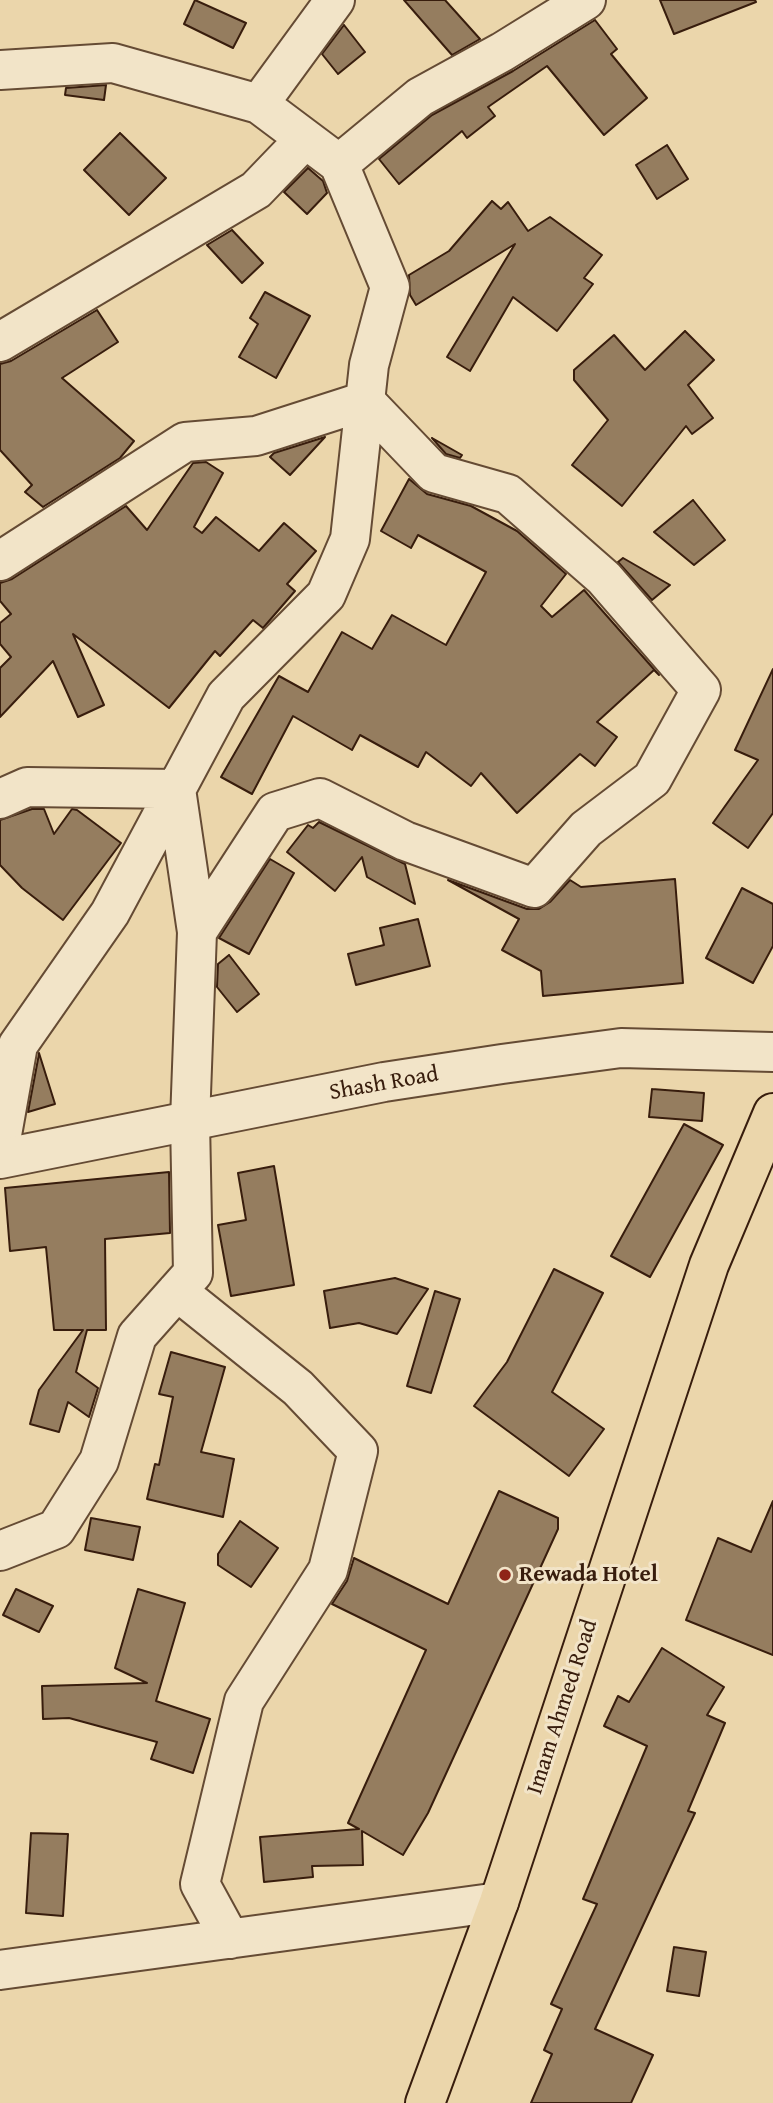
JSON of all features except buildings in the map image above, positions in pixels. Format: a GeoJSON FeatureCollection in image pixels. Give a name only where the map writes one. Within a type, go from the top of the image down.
{"type":"FeatureCollection","features":[{"type":"Feature","properties":{"kind":"highway","name":"Imam Ahmed Road"},"geometry":{"type":"LineString","coordinates":[[425,2103],[499,1902],[709,1265],[773,1113]]}},
{"type":"Feature","properties":{"kind":"street"},"geometry":{"type":"LineString","coordinates":[[259,104],[335,0]]}},
{"type":"Feature","properties":{"kind":"street"},"geometry":{"type":"LineString","coordinates":[[339,164],[420,97],[502,52],[586,0]]}},
{"type":"Feature","properties":{"kind":"street"},"geometry":{"type":"LineString","coordinates":[[0,70],[113,63],[259,104],[339,164],[390,287],[369,365],[350,539],[326,595],[226,696],[110,913],[18,1045],[0,1146]]}},
{"type":"Feature","properties":{"kind":"street"},"geometry":{"type":"LineString","coordinates":[[0,342],[256,190],[305,139]]}},
{"type":"Feature","properties":{"kind":"street"},"geometry":{"type":"LineString","coordinates":[[0,561],[185,442],[256,436],[365,401]]}},
{"type":"Feature","properties":{"kind":"street"},"geometry":{"type":"LineString","coordinates":[[197,932],[275,812],[320,798],[405,841],[534,888],[586,828],[652,779],[701,690],[604,578],[508,494],[434,473],[365,401]]}},
{"type":"Feature","properties":{"kind":"street"},"geometry":{"type":"LineString","coordinates":[[0,799],[27,787],[176,789]]}},
{"type":"Feature","properties":{"kind":"street"},"geometry":{"type":"LineString","coordinates":[[0,1551],[56,1529],[99,1461],[137,1336],[193,1273],[190,1121],[197,932],[176,789]]}},
{"type":"Feature","properties":{"kind":"street","name":"Shash Road"},"geometry":{"type":"LineString","coordinates":[[0,1159],[384,1082],[621,1048],[773,1052]]}},
{"type":"Feature","properties":{"kind":"street"},"geometry":{"type":"LineString","coordinates":[[177,1291],[298,1388],[358,1451],[328,1570],[244,1701],[200,1884],[230,1938]]}},
{"type":"Feature","properties":{"kind":"street"},"geometry":{"type":"LineString","coordinates":[[0,1970],[499,1902]]}},
{"type":"Feature","properties":{"kind":"place","name":"Rewada Hotel"},"geometry":{"type":"Point","coordinates":[505,1575]}}]}
